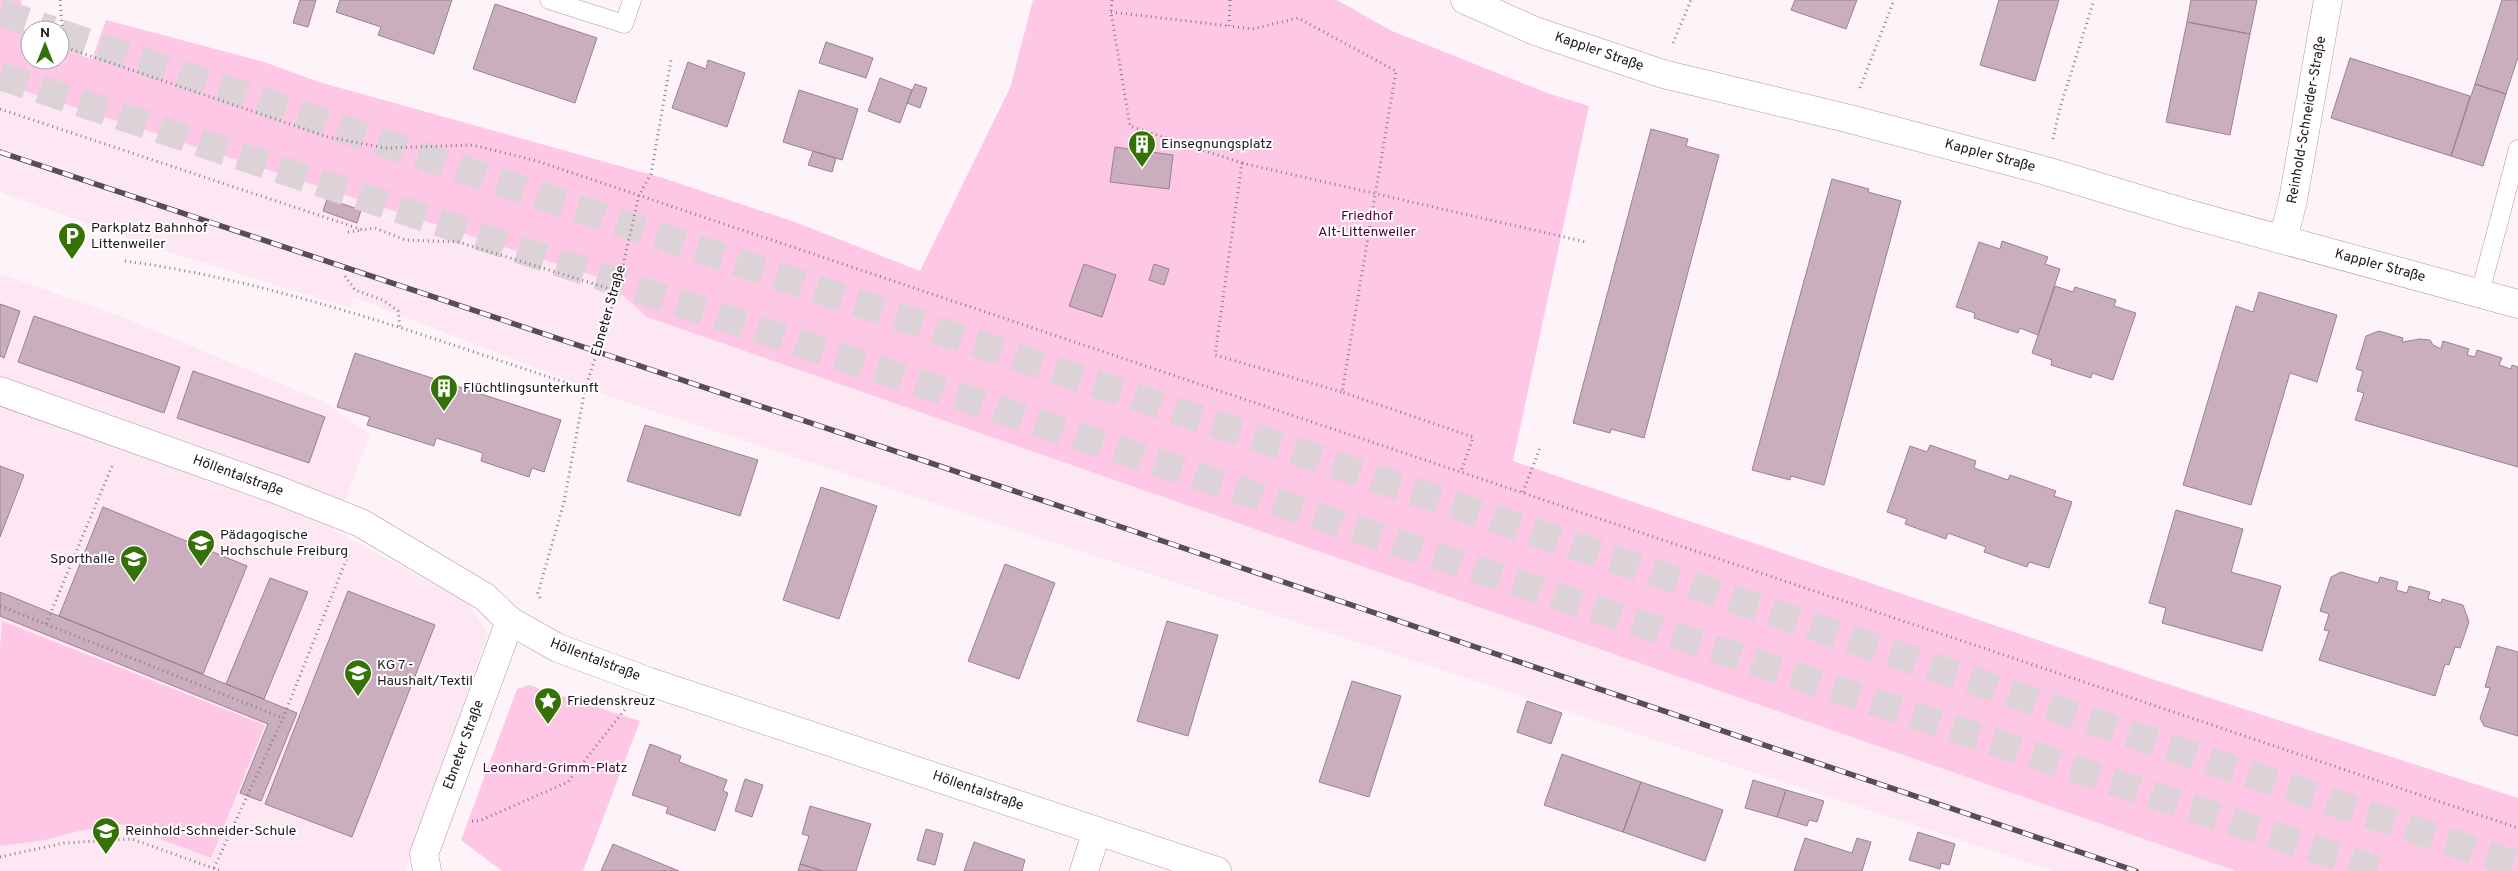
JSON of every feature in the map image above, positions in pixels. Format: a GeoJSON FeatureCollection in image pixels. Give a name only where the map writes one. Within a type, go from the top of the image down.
{"type":"FeatureCollection","features":[{"type":"Feature","properties":{"kind":"street","name":"Kappler Straße"},"geometry":{"type":"LineString","coordinates":[[1465,0],[1535,31],[1664,74],[1850,119],[1962,149],[2518,304]]}},
{"type":"Feature","properties":{"kind":"street","name":"Reinhold-Schneider-Straße"},"geometry":{"type":"LineString","coordinates":[[2283,240],[2293,200],[2328,0]]}},
{"type":"Feature","properties":{"kind":"street","name":"Höllentalstraße"},"geometry":{"type":"LineString","coordinates":[[0,391],[125,435],[361,523],[485,597],[510,620],[558,648],[647,681],[1218,871]]}},
{"type":"Feature","properties":{"kind":"street","name":"Ebneter Straße"},"geometry":{"type":"LineString","coordinates":[[427,871],[424,854],[510,620]]}},
{"type":"Feature","properties":{"kind":"street"},"geometry":{"type":"LineString","coordinates":[[1084,871],[1096,831]]}},
{"type":"Feature","properties":{"kind":"lane"},"geometry":{"type":"LineString","coordinates":[[549,0],[624,24],[632,0]]}},
{"type":"Feature","properties":{"kind":"lane"},"geometry":{"type":"LineString","coordinates":[[2480,293],[2518,149]]}},
{"type":"Feature","properties":{"kind":"path"},"geometry":{"type":"LineString","coordinates":[[60,0],[64,47],[319,134],[385,148],[473,145],[537,161],[2518,828]]}},
{"type":"Feature","properties":{"kind":"path"},"geometry":{"type":"LineString","coordinates":[[1112,0],[1111,12],[1130,126],[1242,163],[1586,242]]}},
{"type":"Feature","properties":{"kind":"path"},"geometry":{"type":"LineString","coordinates":[[1229,26],[1230,0]]}},
{"type":"Feature","properties":{"kind":"path"},"geometry":{"type":"LineString","coordinates":[[1674,41],[1691,0]]}},
{"type":"Feature","properties":{"kind":"path"},"geometry":{"type":"LineString","coordinates":[[1868,65],[1894,0]]}},
{"type":"Feature","properties":{"kind":"path"},"geometry":{"type":"LineString","coordinates":[[2060,108],[2094,0]]}},
{"type":"Feature","properties":{"kind":"path"},"geometry":{"type":"LineString","coordinates":[[1111,12],[1252,30],[1298,18],[1396,71],[1342,392]]}},
{"type":"Feature","properties":{"kind":"path","name":"Ebneter Straße"},"geometry":{"type":"LineString","coordinates":[[558,648],[538,593],[564,502],[585,389],[616,291],[639,195],[651,174],[672,60]]}},
{"type":"Feature","properties":{"kind":"path"},"geometry":{"type":"LineString","coordinates":[[0,109],[363,230]]}},
{"type":"Feature","properties":{"kind":"path"},"geometry":{"type":"LineString","coordinates":[[1242,163],[1215,355],[1342,392],[1473,437],[1461,472]]}},
{"type":"Feature","properties":{"kind":"path"},"geometry":{"type":"LineString","coordinates":[[348,232],[375,228],[405,240],[458,242],[616,291]]}},
{"type":"Feature","properties":{"kind":"path"},"geometry":{"type":"LineString","coordinates":[[125,261],[188,269],[400,328],[585,389]]}},
{"type":"Feature","properties":{"kind":"path"},"geometry":{"type":"LineString","coordinates":[[345,276],[354,290],[383,300],[398,311],[400,328]]}},
{"type":"Feature","properties":{"kind":"path"},"geometry":{"type":"LineString","coordinates":[[46,624],[125,435]]}},
{"type":"Feature","properties":{"kind":"path"},"geometry":{"type":"LineString","coordinates":[[1522,492],[1540,448]]}},
{"type":"Feature","properties":{"kind":"path"},"geometry":{"type":"LineString","coordinates":[[214,868],[283,718],[361,523]]}},
{"type":"Feature","properties":{"kind":"path"},"geometry":{"type":"LineString","coordinates":[[0,606],[283,718]]}},
{"type":"Feature","properties":{"kind":"path"},"geometry":{"type":"LineString","coordinates":[[436,821],[479,821],[568,782],[647,681]]}},
{"type":"Feature","properties":{"kind":"path"},"geometry":{"type":"LineString","coordinates":[[0,857],[64,843],[132,839],[221,871]]}},
{"type":"Feature","properties":{"kind":"shaded area"},"geometry":{"type":"Polygon","coordinates":[[[0,83],[606,280],[647,317],[2236,871],[2054,871],[611,397],[353,297],[351,308],[149,246],[0,192],[0,83]]]}},
{"type":"Feature","properties":{"kind":"shaded area","name":"Pädagogische Hochschule Freiburg"},"geometry":{"type":"Polygon","coordinates":[[[0,274],[120,316],[322,401],[370,434],[334,530],[468,603],[488,633],[405,871],[0,871],[0,274]]]}},
{"type":"Feature","properties":{"kind":"green space","name":"Friedhof Alt-Littenweiler"},"geometry":{"type":"Polygon","coordinates":[[[0,0],[21,0],[23,20],[20,20],[20,70],[70,70],[70,51],[92,59],[106,20],[264,62],[319,82],[663,178],[795,222],[920,271],[1010,88],[1033,0],[1337,0],[1392,31],[1547,93],[1589,106],[1513,461],[2149,678],[2518,798],[2518,871],[2236,871],[647,317],[606,280],[0,83],[0,0]]]}},
{"type":"Feature","properties":{"kind":"green space"},"geometry":{"type":"Polygon","coordinates":[[[2,621],[265,725],[211,858],[120,824],[79,831],[45,840],[0,846],[0,650],[2,621]]]}},
{"type":"Feature","properties":{"kind":"green space","name":"Leonhard-Grimm-Platz"},"geometry":{"type":"Polygon","coordinates":[[[529,685],[640,721],[583,871],[502,871],[461,840],[517,689],[529,685]]]}},
{"type":"Feature","properties":{"kind":"building"},"geometry":{"type":"Polygon","coordinates":[[[300,0],[316,0],[308,27],[293,23],[300,0]]]}},
{"type":"Feature","properties":{"kind":"building"},"geometry":{"type":"Polygon","coordinates":[[[340,0],[452,0],[434,54],[378,35],[381,27],[336,12],[340,0]]]}},
{"type":"Feature","properties":{"kind":"building"},"geometry":{"type":"Polygon","coordinates":[[[1795,0],[1857,0],[1846,29],[1791,10],[1795,0]]]}},
{"type":"Feature","properties":{"kind":"building"},"geometry":{"type":"Polygon","coordinates":[[[1999,0],[2059,0],[2035,81],[1980,65],[1999,0]]]}},
{"type":"Feature","properties":{"kind":"building"},"geometry":{"type":"Polygon","coordinates":[[[2191,0],[2257,0],[2250,34],[2187,22],[2191,0]]]}},
{"type":"Feature","properties":{"kind":"building"},"geometry":{"type":"Polygon","coordinates":[[[2502,0],[2518,0],[2518,57],[2506,94],[2475,84],[2502,0]]]}},
{"type":"Feature","properties":{"kind":"building"},"geometry":{"type":"Polygon","coordinates":[[[495,4],[597,38],[575,103],[473,69],[495,4]]]}},
{"type":"Feature","properties":{"kind":"building"},"geometry":{"type":"Polygon","coordinates":[[[2187,22],[2250,34],[2230,135],[2166,122],[2187,22]]]}},
{"type":"Feature","properties":{"kind":"building"},"geometry":{"type":"Polygon","coordinates":[[[826,42],[873,58],[866,78],[819,63],[826,42]]]}},
{"type":"Feature","properties":{"kind":"building"},"geometry":{"type":"Polygon","coordinates":[[[2350,58],[2470,96],[2451,156],[2331,118],[2350,58]]]}},
{"type":"Feature","properties":{"kind":"building"},"geometry":{"type":"Polygon","coordinates":[[[708,60],[745,73],[727,127],[672,108],[688,62],[706,69],[708,60]]]}},
{"type":"Feature","properties":{"kind":"building"},"geometry":{"type":"Polygon","coordinates":[[[880,78],[912,90],[900,123],[868,111],[880,78]]]}},
{"type":"Feature","properties":{"kind":"building"},"geometry":{"type":"Polygon","coordinates":[[[915,84],[927,88],[920,108],[907,103],[915,84]]]}},
{"type":"Feature","properties":{"kind":"building"},"geometry":{"type":"Polygon","coordinates":[[[2475,84],[2506,94],[2483,166],[2451,156],[2475,84]]]}},
{"type":"Feature","properties":{"kind":"building"},"geometry":{"type":"Polygon","coordinates":[[[799,90],[858,109],[842,160],[783,142],[799,90]]]}},
{"type":"Feature","properties":{"kind":"building"},"geometry":{"type":"Polygon","coordinates":[[[1651,129],[1688,139],[1686,146],[1719,155],[1644,438],[1611,429],[1610,433],[1573,423],[1651,129]]]}},
{"type":"Feature","properties":{"kind":"building","name":"Einsegnungsplatz"},"geometry":{"type":"Polygon","coordinates":[[[1115,147],[1173,155],[1169,189],[1110,182],[1115,147]]]}},
{"type":"Feature","properties":{"kind":"building"},"geometry":{"type":"Polygon","coordinates":[[[813,151],[836,158],[832,172],[808,165],[813,151]]]}},
{"type":"Feature","properties":{"kind":"building"},"geometry":{"type":"Polygon","coordinates":[[[1832,179],[1869,189],[1868,192],[1901,201],[1824,485],[1791,476],[1790,480],[1752,470],[1832,179]]]}},
{"type":"Feature","properties":{"kind":"building"},"geometry":{"type":"Polygon","coordinates":[[[327,199],[361,210],[357,223],[323,211],[327,199]]]}},
{"type":"Feature","properties":{"kind":"building"},"geometry":{"type":"Polygon","coordinates":[[[2002,241],[2048,257],[2045,264],[2060,269],[2038,335],[2020,328],[2018,333],[1974,318],[1975,313],[1956,307],[1979,242],[2000,249],[2002,241]]]}},
{"type":"Feature","properties":{"kind":"building"},"geometry":{"type":"Polygon","coordinates":[[[1084,264],[1116,275],[1102,317],[1069,306],[1084,264]]]}},
{"type":"Feature","properties":{"kind":"building"},"geometry":{"type":"Polygon","coordinates":[[[1154,264],[1169,269],[1164,285],[1149,280],[1154,264]]]}},
{"type":"Feature","properties":{"kind":"building"},"geometry":{"type":"Polygon","coordinates":[[[2055,286],[2073,292],[2075,287],[2116,300],[2114,306],[2136,313],[2113,380],[2092,373],[2091,378],[2051,365],[2052,360],[2032,353],[2055,286]]]}},
{"type":"Feature","properties":{"kind":"building"},"geometry":{"type":"Polygon","coordinates":[[[2259,292],[2337,315],[2317,382],[2290,373],[2251,505],[2183,485],[2236,306],[2253,312],[2259,292]]]}},
{"type":"Feature","properties":{"kind":"building"},"geometry":{"type":"Polygon","coordinates":[[[0,304],[20,311],[4,358],[0,356],[0,304]]]}},
{"type":"Feature","properties":{"kind":"building"},"geometry":{"type":"Polygon","coordinates":[[[34,316],[180,367],[164,413],[18,362],[34,316]]]}},
{"type":"Feature","properties":{"kind":"building"},"geometry":{"type":"Polygon","coordinates":[[[2379,331],[2403,338],[2402,342],[2420,339],[2430,340],[2433,345],[2441,349],[2443,341],[2469,349],[2467,355],[2475,357],[2477,350],[2502,358],[2499,365],[2511,369],[2512,365],[2518,367],[2518,467],[2355,420],[2364,393],[2357,391],[2363,371],[2356,369],[2366,336],[2379,331]]]}},
{"type":"Feature","properties":{"kind":"building","name":"Flüchtlingsunterkunft"},"geometry":{"type":"Polygon","coordinates":[[[355,353],[561,420],[544,472],[532,468],[529,477],[481,461],[483,453],[436,438],[434,446],[367,425],[370,417],[337,407],[355,353]]]}},
{"type":"Feature","properties":{"kind":"building"},"geometry":{"type":"Polygon","coordinates":[[[193,371],[325,417],[309,463],[177,418],[193,371]]]}},
{"type":"Feature","properties":{"kind":"building"},"geometry":{"type":"Polygon","coordinates":[[[645,425],[758,460],[740,516],[627,481],[645,425]]]}},
{"type":"Feature","properties":{"kind":"building"},"geometry":{"type":"Polygon","coordinates":[[[1930,445],[1976,461],[1974,468],[2008,480],[2010,475],[2036,484],[2056,491],[2054,496],[2072,502],[2049,568],[2029,562],[2027,567],[1984,552],[1986,547],[1948,533],[1946,539],[1905,524],[1907,519],[1887,512],[1910,446],[1927,452],[1930,445]]]}},
{"type":"Feature","properties":{"kind":"building"},"geometry":{"type":"Polygon","coordinates":[[[0,466],[24,475],[0,537],[0,466]]]}},
{"type":"Feature","properties":{"kind":"building"},"geometry":{"type":"Polygon","coordinates":[[[821,487],[877,506],[839,619],[783,600],[821,487]]]}},
{"type":"Feature","properties":{"kind":"building"},"geometry":{"type":"Polygon","coordinates":[[[103,507],[247,566],[203,674],[59,616],[103,507]]]}},
{"type":"Feature","properties":{"kind":"building"},"geometry":{"type":"Polygon","coordinates":[[[2176,510],[2243,529],[2231,572],[2281,586],[2262,651],[2162,623],[2166,608],[2149,603],[2176,510]]]}},
{"type":"Feature","properties":{"kind":"building"},"geometry":{"type":"Polygon","coordinates":[[[1005,564],[1055,583],[1019,679],[968,661],[1005,564]]]}},
{"type":"Feature","properties":{"kind":"building"},"geometry":{"type":"Polygon","coordinates":[[[2341,572],[2378,583],[2380,577],[2398,582],[2396,590],[2407,593],[2409,586],[2430,592],[2428,599],[2441,603],[2442,599],[2463,605],[2469,622],[2460,648],[2455,647],[2449,665],[2445,664],[2435,696],[2319,660],[2329,631],[2324,630],[2329,614],[2320,611],[2331,577],[2341,572]]]}},
{"type":"Feature","properties":{"kind":"building"},"geometry":{"type":"Polygon","coordinates":[[[270,578],[308,592],[264,699],[226,684],[270,578]]]}},
{"type":"Feature","properties":{"kind":"building"},"geometry":{"type":"Polygon","coordinates":[[[348,591],[435,625],[352,837],[265,804],[348,591]]]}},
{"type":"Feature","properties":{"kind":"building"},"geometry":{"type":"Polygon","coordinates":[[[0,592],[297,713],[261,801],[240,793],[268,724],[0,616],[0,592]]]}},
{"type":"Feature","properties":{"kind":"building"},"geometry":{"type":"Polygon","coordinates":[[[1167,621],[1218,635],[1188,736],[1137,721],[1167,621]]]}},
{"type":"Feature","properties":{"kind":"building"},"geometry":{"type":"Polygon","coordinates":[[[2497,646],[2518,652],[2518,736],[2484,726],[2480,718],[2490,688],[2485,687],[2497,646]]]}},
{"type":"Feature","properties":{"kind":"building"},"geometry":{"type":"Polygon","coordinates":[[[1352,681],[1401,696],[1369,797],[1319,782],[1352,681]]]}},
{"type":"Feature","properties":{"kind":"building"},"geometry":{"type":"Polygon","coordinates":[[[1527,701],[1562,713],[1551,744],[1517,732],[1527,701]]]}},
{"type":"Feature","properties":{"kind":"building"},"geometry":{"type":"Polygon","coordinates":[[[650,744],[681,756],[679,762],[727,780],[723,791],[728,793],[715,831],[666,813],[668,807],[632,795],[650,744]]]}},
{"type":"Feature","properties":{"kind":"building"},"geometry":{"type":"Polygon","coordinates":[[[1562,754],[1641,782],[1623,832],[1544,805],[1562,754]]]}},
{"type":"Feature","properties":{"kind":"building"},"geometry":{"type":"Polygon","coordinates":[[[745,779],[763,785],[752,817],[735,811],[745,779]]]}},
{"type":"Feature","properties":{"kind":"building"},"geometry":{"type":"Polygon","coordinates":[[[1753,780],[1786,790],[1777,817],[1745,808],[1753,780]]]}},
{"type":"Feature","properties":{"kind":"building"},"geometry":{"type":"Polygon","coordinates":[[[1641,782],[1723,810],[1705,861],[1623,832],[1641,782]]]}},
{"type":"Feature","properties":{"kind":"building"},"geometry":{"type":"Polygon","coordinates":[[[1786,790],[1824,801],[1817,822],[1809,820],[1807,826],[1777,817],[1786,790]]]}},
{"type":"Feature","properties":{"kind":"building"},"geometry":{"type":"Polygon","coordinates":[[[810,806],[871,824],[856,871],[823,871],[800,864],[809,836],[802,834],[810,806]]]}},
{"type":"Feature","properties":{"kind":"building"},"geometry":{"type":"Polygon","coordinates":[[[926,829],[943,834],[935,865],[917,860],[926,829]]]}},
{"type":"Feature","properties":{"kind":"building"},"geometry":{"type":"Polygon","coordinates":[[[1918,832],[1955,844],[1949,865],[1941,863],[1940,869],[1909,860],[1918,832]]]}},
{"type":"Feature","properties":{"kind":"building"},"geometry":{"type":"Polygon","coordinates":[[[1805,838],[1852,853],[1857,838],[1871,842],[1862,871],[1794,871],[1805,838]]]}},
{"type":"Feature","properties":{"kind":"building"},"geometry":{"type":"Polygon","coordinates":[[[974,842],[1025,860],[1022,871],[964,871],[974,842]]]}},
{"type":"Feature","properties":{"kind":"building"},"geometry":{"type":"Polygon","coordinates":[[[613,844],[679,871],[601,871],[613,844]]]}},
{"type":"Feature","properties":{"kind":"building"},"geometry":{"type":"Polygon","coordinates":[[[800,864],[823,871],[798,871],[800,864]]]}},
{"type":"Feature","properties":{"kind":"tunnel"},"geometry":{"type":"LineString","coordinates":[[0,12],[23,20]]}},
{"type":"Feature","properties":{"kind":"tunnel"},"geometry":{"type":"LineString","coordinates":[[70,36],[2518,865]]}},
{"type":"Feature","properties":{"kind":"tunnel"},"geometry":{"type":"LineString","coordinates":[[0,76],[2381,871]]}},
{"type":"Feature","properties":{"kind":"railway"},"geometry":{"type":"LineString","coordinates":[[0,152],[1086,515],[2136,871]]}},
{"type":"Feature","properties":{"kind":"place","name":"Einsegnungsplatz"},"geometry":{"type":"Point","coordinates":[1142,168]}},
{"type":"Feature","properties":{"kind":"place","name":"Parkplatz Bahnhof Littenweiler"},"geometry":{"type":"Point","coordinates":[72,260]}},
{"type":"Feature","properties":{"kind":"place","name":"Flüchtlingsunterkunft"},"geometry":{"type":"Point","coordinates":[444,412]}},
{"type":"Feature","properties":{"kind":"place","name":"Pädagogische Hochschule Freiburg"},"geometry":{"type":"Point","coordinates":[201,567]}},
{"type":"Feature","properties":{"kind":"place","name":"Sporthalle"},"geometry":{"type":"Point","coordinates":[134,583]}},
{"type":"Feature","properties":{"kind":"place","name":"KG 7 - Haushalt/Textil"},"geometry":{"type":"Point","coordinates":[358,697]}},
{"type":"Feature","properties":{"kind":"place","name":"Friedenskreuz"},"geometry":{"type":"Point","coordinates":[548,725]}},
{"type":"Feature","properties":{"kind":"place","name":"Reinhold-Schneider-Schule"},"geometry":{"type":"Point","coordinates":[106,855]}}]}
